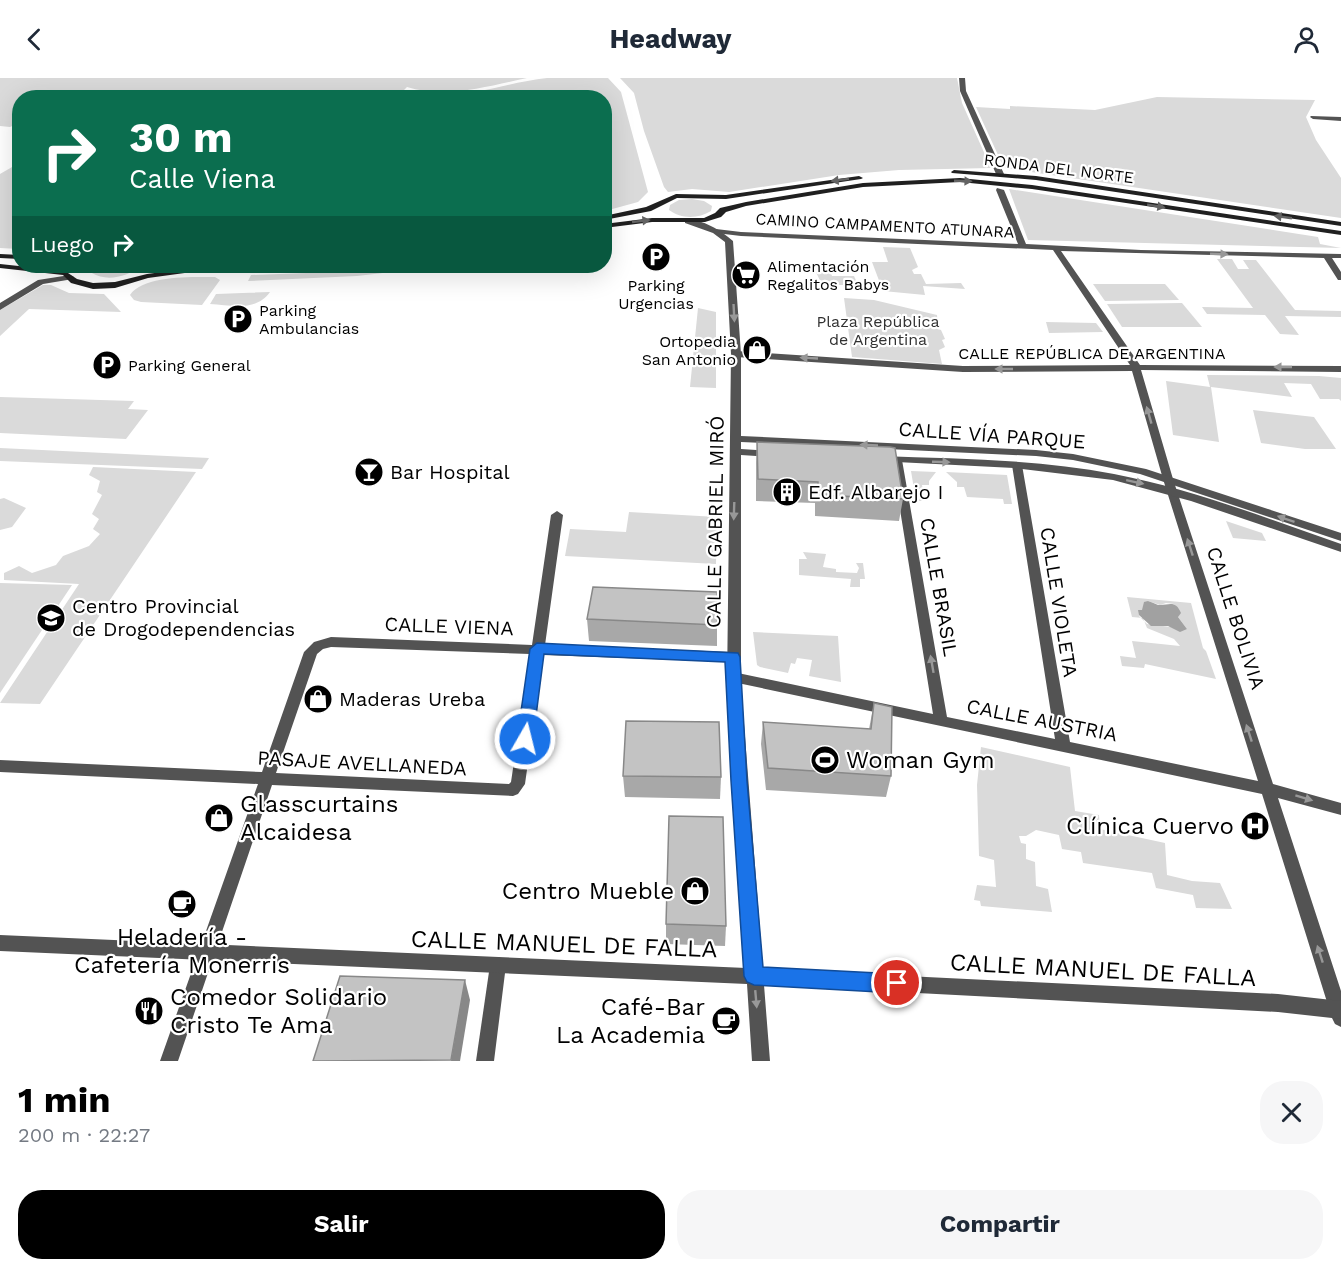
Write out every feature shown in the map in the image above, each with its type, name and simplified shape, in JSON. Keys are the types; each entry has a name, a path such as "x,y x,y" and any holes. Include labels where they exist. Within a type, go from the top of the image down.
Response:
{"main road":[{"name":"RONDA DEL NORTE","path":"909,174 1000,174 1341,224"},
{"path":"612,216 648,209 676,196 726,197 889,175"},
{"name":"RONDA DEL NORTE","path":"721,213 738,206 863,185 960,180 1032,187 1341,233"},
{"path":"612,225 639,221 705,220 721,213 723,205 700,195"},
{"path":"661,203 659,206 661,213 677,220"},
{"path":"56,273 93,286 115,285 172,273"},
{"path":"133,280 146,273"}],"street":[{"path":"962,78 963,92 1000,174"},
{"path":"1313,117 1341,119"},
{"path":"1000,190 1023,246"},
{"name":"CAMINO CAMPAMENTO ATUNARA","path":"721,213 718,222 725,228 747,234"},
{"path":"688,221 720,233"},
{"name":"CAMINO CAMPAMENTO ATUNARA","path":"720,233 1056,248"},
{"name":"CALLE GABRIEL MIRÓ","path":"720,233 729,242 736,354 732,657 761,1061"},
{"path":"1056,248 1341,256"},
{"name":"CALLE BOLIVIA","path":"1056,248 1136,368 1170,485 1340,1012"},
{"path":"1327,256 1341,278"},
{"path":"0,306 40,282 70,277"},
{"name":"CALLE REPÚBLICA DE ARGENTINA","path":"736,354 963,369 1229,367 1341,369"},
{"path":"1225,356 1229,367"},
{"path":"736,446 782,454"},
{"name":"CALLE VÍA PARQUE","path":"736,446 1036,453 1107,463 1341,548"},
{"name":"CALLE VÍA PARQUE","path":"874,459 1017,465 1170,485 1341,537"},
{"name":"CALLE BRASIL","path":"897,460 941,721"},
{"name":"CALLE VIOLETA","path":"1017,465 1064,745"},
{"name":"PASAJE AVELLANEDA","path":"0,766 513,790 518,784 557,514"},
{"name":"CALLE VIENA","path":"266,779 311,652 319,645 331,642 732,657"},
{"name":"CALLE AUSTRIA","path":"734,677 1267,789 1341,809"},
{"path":"170,1061 266,779"},
{"name":"CALLE MANUEL DE FALLA","path":"0,944 754,976 1278,1003 1340,1012"},
{"path":"485,1061 498,965"}],"green space":[{"path":"0,78 527,78 467,90 422,90 407,87 404,90 12,90 12,126 0,126"},
{"path":"547,78 608,78 621,92 648,192 638,202 612,209 612,90 485,90"},
{"path":"620,78 957,78 962,103 991,168 899,170 839,175 729,192 692,189 668,192 664,187 644,131 634,93"},
{"path":"1157,97 1315,100 1306,117 1316,140 1341,178 1341,218 1004,168 976,107 1010,109 1010,106 1095,110"},
{"path":"12,167 12,249 0,248 0,174"},
{"path":"1009,189 1318,237 1320,244 1341,248 1028,240"},
{"path":"679,200 704,201 712,206 711,211 690,217 669,210 670,205"},
{"path":"883,247 910,248 918,267 912,270 914,274 921,274 926,284 961,283 965,289 923,286 925,295 883,291 872,262 888,262"},
{"path":"1217,259 1232,259 1238,269 1249,269 1243,260 1256,260 1295,310 1341,311 1341,317 1285,316 1299,335 1280,334 1265,315 1207,314 1202,307 1253,308"},
{"path":"830,271 832,276 854,276 858,285 822,285 816,272"},
{"path":"92,273 128,273 110,278"},
{"path":"304,273 383,273 248,281 251,275"},
{"path":"215,277 220,280 202,305 141,302 134,300 130,295 136,288 169,278"},
{"path":"1093,284 1165,284 1179,300 1105,301"},
{"path":"43,285 51,285 69,293 104,294 121,312 29,309 0,336 0,310"},
{"path":"270,292 258,302 250,305 210,304 216,294"},
{"name":"Plaza República de Argentina","path":"844,298 874,300 937,315 938,329 941,330 945,339 942,340 945,347 939,350 942,364 852,357"},
{"path":"1182,303 1202,327 1122,327 1107,304"},
{"path":"698,308 716,312 716,388 690,387"},
{"path":"1046,322 1096,323 1103,332 1049,333"},
{"path":"1207,375 1341,378 1341,401 1339,399 1320,399 1311,384 1284,383 1292,397 1211,387 1219,442 1173,435 1166,381 1210,387"},
{"path":"0,397 134,401 128,409 148,410 126,439 0,433"},
{"path":"1253,410 1314,417 1336,449 1305,449 1261,443"},
{"path":"0,448 209,458 202,469 0,461"},
{"path":"93,467 196,472 40,704 0,703 79,584 4,580 4,573 19,566 32,573 56,565 63,556 89,546 100,534 93,529 99,519 92,514 102,495 97,492 100,481 89,475"},
{"path":"911,471 936,472 929,481 929,485 922,485 925,501 916,501"},
{"path":"946,472 1007,475 1012,504 1004,504 1003,499 967,497 964,487 957,487 957,482"},
{"path":"4,498 26,508 12,527 0,530 0,499"},
{"path":"629,512 717,517 716,564 565,556 570,529 626,532"},
{"path":"1226,521 1262,533 1266,541 1233,538"},
{"path":"803,552 826,554 823,567 836,569 836,572 857,573 859,568 856,563 863,563 865,579 860,579 860,587 850,587 851,579 799,575 799,559 807,559"},
{"path":"0,583 72,585 0,693"},
{"path":"1127,597 1191,603 1203,648 1216,679 1145,664 1144,668 1122,666 1120,656 1136,658 1132,641 1180,646 1174,639 1147,628 1144,621 1147,624 1187,629 1178,617 1174,604 1160,605 1148,601 1139,616 1141,618 1132,617"},
{"path":"753,632 838,636 841,682 809,676 812,660 797,658 795,664 791,663 788,673 760,667 757,665"},
{"path":"981,747 1070,767 1075,811 1099,815 1100,829 1165,843 1167,875 1192,881 1220,883 1232,909 1196,908 1193,895 1156,888 1152,873 1083,863 1081,852 1062,849 1059,835 1036,830 1026,836 1019,836 1021,843 1026,844 1026,859 1035,862 1036,886 1048,889 1052,912 981,906 980,901 974,900 977,885 996,887 994,860 979,856 977,785"}],"shaded area":[{"path":"1148,601 1158,605 1176,606 1181,613 1178,617 1187,629 1180,632 1168,626 1151,626 1139,615 1138,610 1142,610 1144,602"}],"building":[{"path":"757,442 895,448 903,499 818,495 818,482 758,479"},
{"path":"593,587 717,592 717,625 587,619"},
{"path":"874,703 892,707 891,776 768,768 763,722 871,729"},
{"path":"626,721 719,722 721,777 623,776"},
{"name":"Centro Mueble","path":"669,816 723,817 726,926 666,924"},
{"path":"340,976 465,980 451,1060 313,1061"}],"place":[{"name":"Parking Urgencias","path":"656,257"},
{"name":"Alimentación Regalitos Babys","path":"746,275"},
{"name":"Parking Ambulancias","path":"238,319"},
{"name":"Ortopedia San Antonio","path":"757,350"},
{"name":"Parking General","path":"107,365"},
{"name":"Bar Hospital","path":"369,472"},
{"name":"Edf. Albarejo I","path":"787,492"},
{"name":"Centro Provincial de Drogodependencias","path":"51,618"},
{"name":"Maderas Ureba","path":"318,699"},
{"name":"Woman Gym","path":"825,760"},
{"name":"Glasscurtains Alcaidesa","path":"219,818"},
{"name":"Clínica Cuervo","path":"1255,826"},
{"name":"Centro Mueble","path":"695,891"},
{"name":"Heladería - Cafetería Monerris","path":"182,904"},
{"name":"Comedor Solidario Cristo Te Ama","path":"149,1011"},
{"name":"Café-Bar La Academia","path":"726,1021"}],"route":[{"path":"525,739 537,649 732,657 754,976 897,983"}]}
